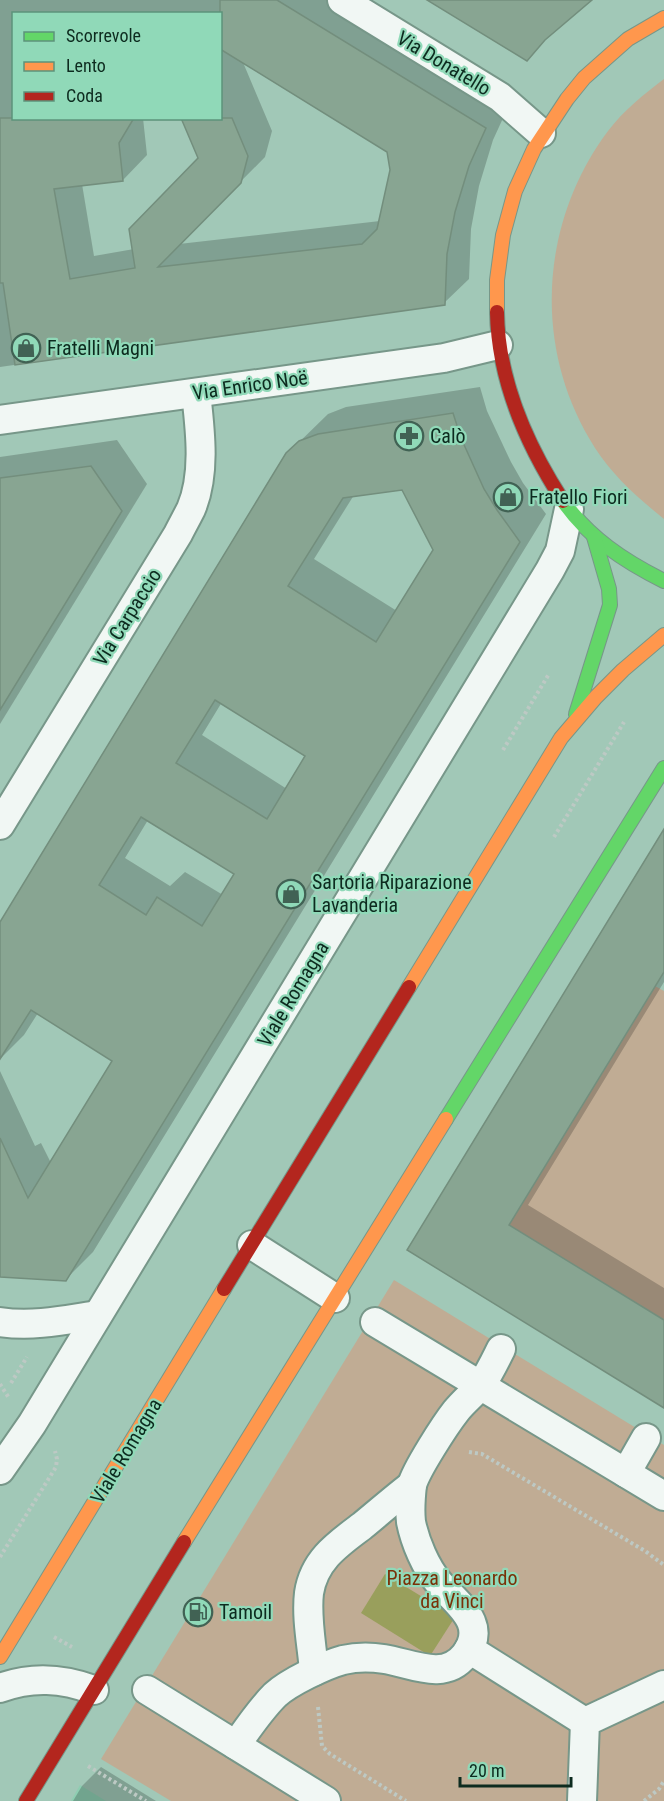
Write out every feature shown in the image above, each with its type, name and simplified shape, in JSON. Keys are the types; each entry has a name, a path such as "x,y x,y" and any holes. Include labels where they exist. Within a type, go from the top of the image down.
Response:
{"main road":[{"path":"664,18 628,39 580,82 541,133 517,183 501,235 495,290 498,345 508,390 524,435 547,476 569,509 594,537 644,571 664,581"},
{"name":"Viale Romagna","path":"574,718 610,605 609,589 594,537"},
{"name":"Viale Romagna","path":"0,1657 561,738 574,718 664,635"},
{"path":"26,1801 664,768"}],"street":[{"name":"Via Donatello","path":"342,0 500,97 541,133"},
{"name":"Via Enrico Noë","path":"0,420 444,357 498,345"},
{"name":"Via Carpaccio","path":"0,825 178,534 192,507 200,472 201,440 196,393"},
{"name":"Viale Romagna","path":"1,1464 32,1424 550,570 560,550 569,509"},
{"path":"252,1245 335,1298"},
{"path":"0,1323 14,1325 47,1323 98,1315"},
{"path":"375,1322 664,1496"},
{"path":"236,1745 257,1715 277,1694 314,1671 343,1660 369,1658 386,1659 430,1670 441,1670 460,1660 469,1649 472,1635 470,1617 439,1582 428,1566 418,1542 411,1521 412,1485 456,1411 480,1385 501,1350"},
{"path":"626,1473 646,1438"},
{"path":"314,1671 309,1594 320,1563 343,1539 412,1485"},
{"path":"469,1649 585,1722"},
{"path":"0,1688 27,1680 43,1679 59,1680 94,1690"},
{"path":"585,1722 664,1685"},
{"path":"147,1690 326,1801"},
{"path":"582,1801 585,1722"}],"path":[{"path":"503,750 550,671"},
{"path":"554,837 626,719"},
{"path":"11,1383 32,1348"},
{"path":"0,1384 5,1393"},
{"path":"0,1557 56,1467 56,1451 51,1443"},
{"path":"464,1452 473,1451 482,1454 645,1551 664,1565"},
{"path":"314,1671 322,1746 330,1754 406,1801"},
{"path":"85,1764 146,1801"},
{"path":"644,1801 659,1789 664,1781"}],"shaded area":[{"path":"385,1574 455,1617 430,1656 361,1613"},
{"path":"80,1785 106,1801 71,1801"}],"green space":[{"path":"664,79 664,519 635,495 610,468 595,448 575,410 561,370 553,329 552,287 557,246 568,206 585,167 614,124 634,103"},
{"path":"655,986 664,991 664,1320 509,1225"},
{"name":"Piazza Leonardo da Vinci","path":"394,1280 664,1445 664,1801 171,1801 101,1759"}],"building":[{"path":"220,0 277,0 486,128 469,166 455,212 447,254 445,305 15,365 3,283 0,283 0,118 12,118 12,120 133,120 119,143 123,181 54,189 70,279 135,268 129,229 198,158 182,120 232,118 248,156 241,183 158,267 362,244 377,229 390,170 387,152 222,50 222,12 220,12"},
{"path":"427,0 592,0 545,40 527,61"},
{"path":"453,413 461,438 484,489 520,542 66,1281 0,1277 0,1138 28,1198 112,1061 31,1010 0,1059 0,922 286,453 299,441 318,434","holes":["402,490 433,550 376,642 288,586 343,498","215,700 305,756 267,819 176,763","141,817 234,874 202,926 157,897 146,915 99,885"]},
{"path":"91,466 122,511 0,710 0,478"},
{"path":"664,829 664,972 509,1225 664,1320 664,1408 407,1250"}],"traffic: fast":[{"path":"563,501 584,526 608,547 664,581"},
{"path":"576,714 610,605 609,589 594,537"},
{"path":"446,1119 664,768"}],"traffic: slow":[{"path":"497,312 497,280 503,235 515,191 534,149 567,99 584,78 628,39 664,18"},
{"path":"409,987 561,738 596,697 664,635"},
{"path":"184,1542 446,1119"},
{"path":"0,1657 224,1289"}],"traffic: jam":[{"path":"497,312 503,362 516,411 537,457 563,501"},
{"path":"224,1289 409,987"},
{"path":"26,1801 184,1542"}],"place":[{"name":"Fratelli Magni","path":"26,348"},
{"name":"Calò","path":"409,436"},
{"name":"Fratello Fiori","path":"508,497"},
{"name":"Sartoria Riparazione Lavanderia","path":"291,894"},
{"name":"Tamoil","path":"198,1612"}]}
